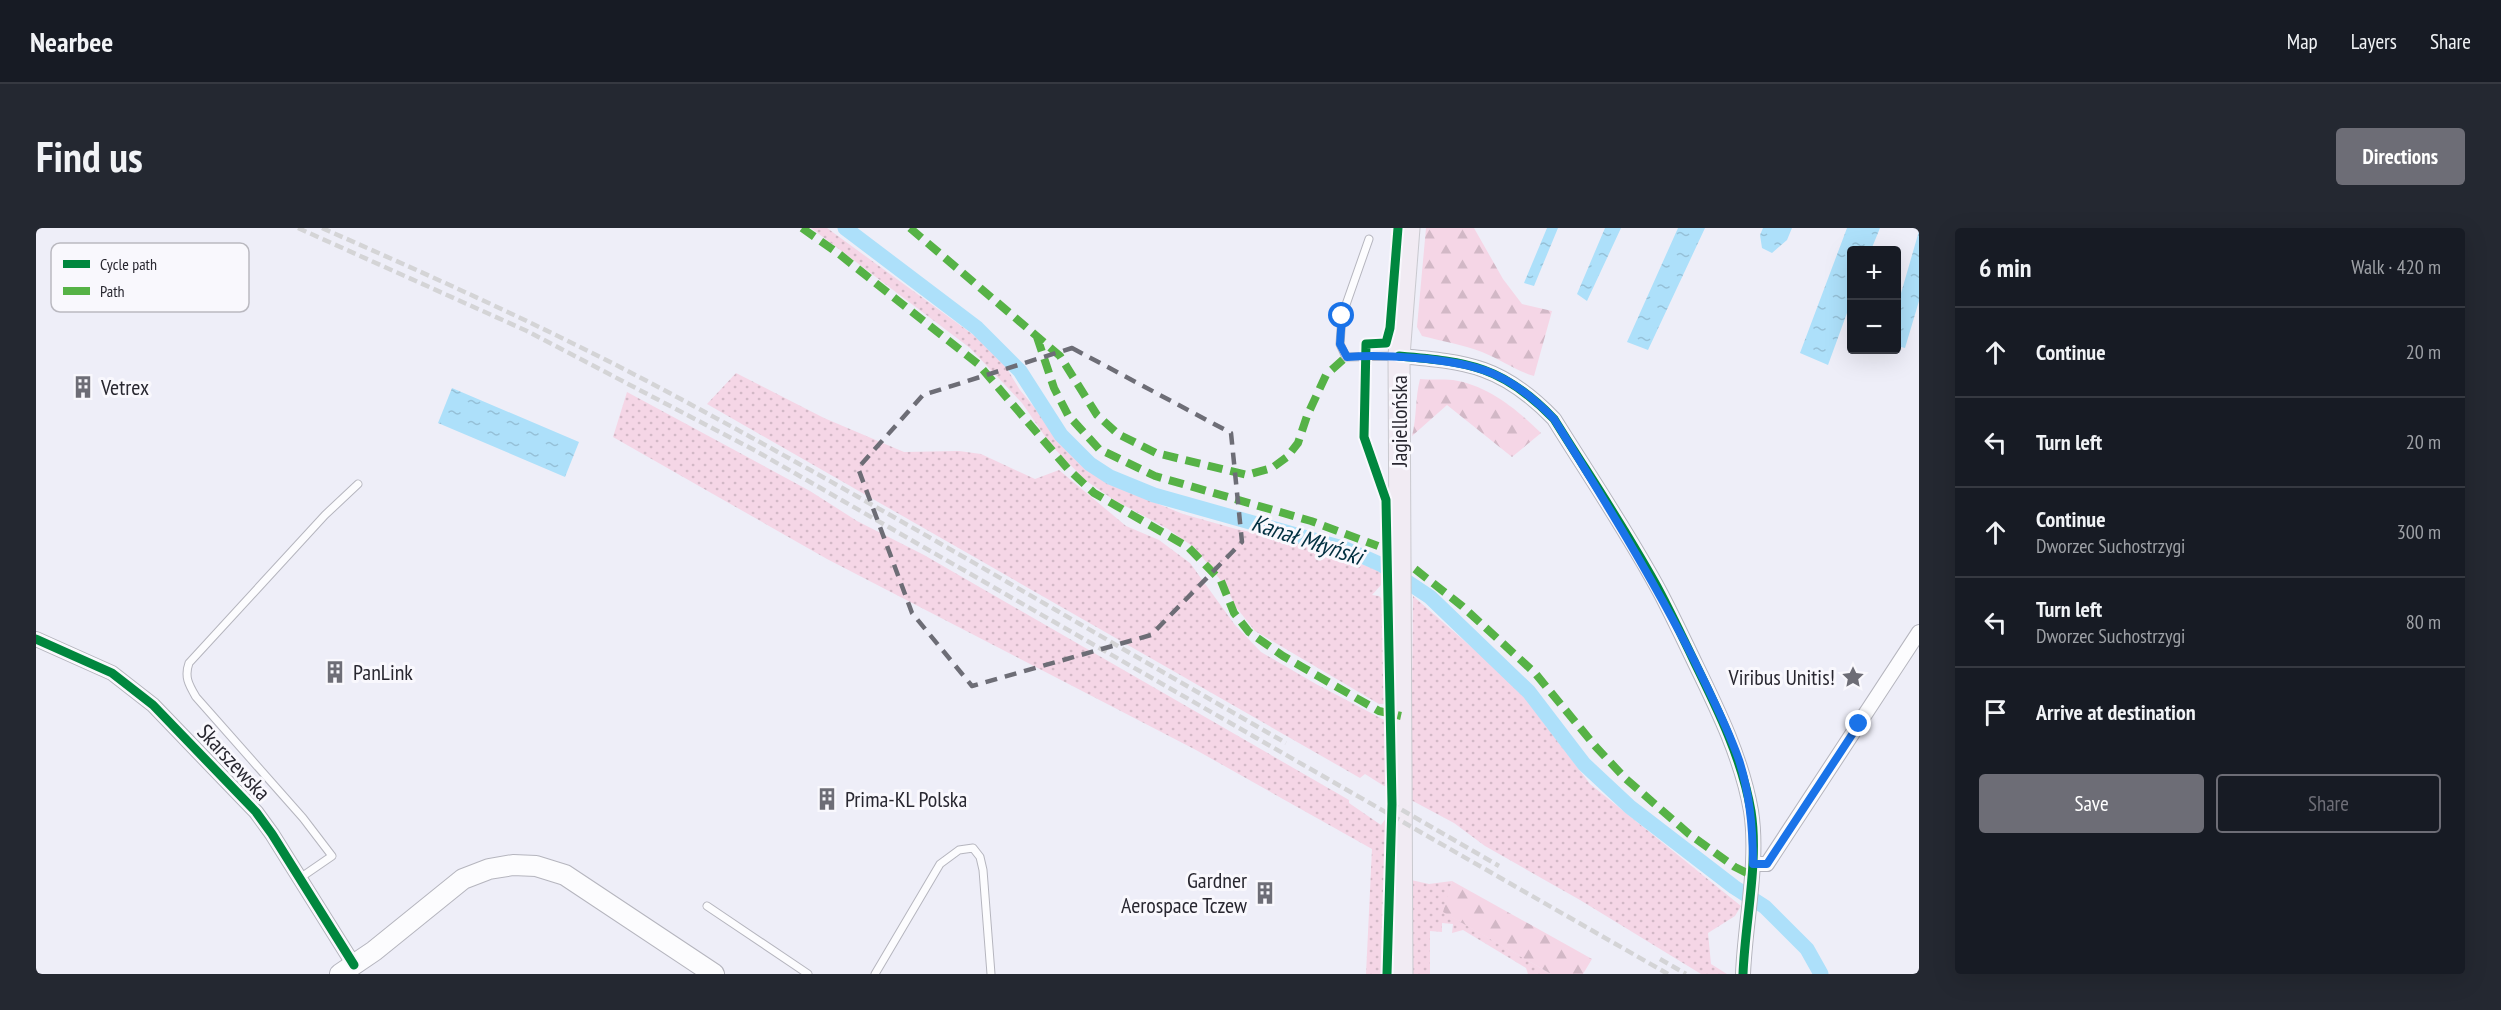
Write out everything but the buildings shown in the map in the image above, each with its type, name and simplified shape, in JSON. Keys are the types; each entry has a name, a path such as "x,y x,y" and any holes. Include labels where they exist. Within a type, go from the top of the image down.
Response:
{"main road":[{"name":"Jagiellońska","path":"1402,974 1399,356 1409,228"}],"street":[{"path":"1399,356 1456,361 1486,370 1512,383 1537,401 1554,419 1660,592 1711,696 1739,761 1751,813 1753,864 1747,906 1743,974"},
{"path":"1753,864 1767,864 1919,632"},
{"name":"Skarszewska","path":"36,639 112,673 153,705 256,812 300,878 347,970 464,879 489,869 513,865 536,866 565,875 714,974"}],"lane":[{"path":"1369,239 1342,316 1340,344 1347,357 1399,356"},
{"path":"300,878 332,856 303,818 196,697 188,683 186,671 189,663 238,608 358,484"},
{"path":"875,974 940,864 959,850 973,848 980,856 983,870 991,974"},
{"path":"707,906 808,974"}],"highlighted area":[{"path":"1072,348 1231,433 1242,542 1151,635 972,686 912,613 858,468 923,395"}],"green space":[{"path":"811,228 827,228 979,339 1004,364 1020,390 1079,461 1095,474 1119,488 1183,514 1236,529 1317,546 1381,572 1381,585 1372,595 1379,596 1384,601 1387,704 1379,704 1255,631 1236,607 1226,587 1195,548 1168,529 1114,500 1085,480 1051,445 1022,403 970,348"},
{"path":"1426,228 1474,228 1503,279 1522,304 1552,311 1534,376 1475,350 1422,336 1417,327"},
{"path":"736,373 824,418 904,452 959,451 981,454 1035,479 1059,470 1126,526 1159,540 1190,563 1235,625 1261,652 1388,722 1388,785 1384,786 1365,774 1360,778 707,404"},
{"path":"1420,379 1453,380 1478,387 1512,407 1541,433 1512,457 1447,405 1412,436"},
{"path":"627,392 810,491 857,521 924,555 1349,800 1349,803 1381,825 1387,817 1389,818 1384,974 1366,974 1372,849 1196,750 827,559 613,437"},
{"path":"1413,596 1515,685 1590,784 1741,906 1735,916 1708,933 1711,964 1727,974 1701,974 1580,900 1485,846 1454,823 1411,800"},
{"path":"1411,880 1429,884 1452,881 1444,912 1551,974 1528,974 1526,968 1463,930 1452,933 1453,924 1442,923 1442,932 1430,931 1430,974 1412,974"},
{"path":"1452,881 1592,959 1583,974 1551,974 1443,912"}],"water":[{"path":"1547,228 1558,228 1534,286 1524,283"},
{"path":"1605,228 1621,228 1587,301 1577,294"},
{"path":"1678,228 1705,228 1648,350 1627,342"},
{"path":"1763,228 1792,228 1787,240 1772,253 1762,248 1760,235"},
{"path":"1847,228 1880,228 1873,246 1847,246 1847,313 1828,365 1800,353"},
{"path":"1919,231 1919,301 1905,348 1901,347 1901,293"},
{"path":"452,388 579,442 565,477 438,423"}],"waterway":[{"name":"Kanał Młyński","path":"845,228 977,328 1020,371 1061,435 1090,464 1110,477 1154,495 1346,549 1382,565 1430,597 1529,692 1584,764 1630,807 1734,887 1765,907 1807,949 1821,974"}],"railway":[{"path":"298,228 527,331 756,451 1668,974"},
{"path":"322,228 485,301 645,380 887,513 1286,743"},
{"path":"1390,803 1499,866"},
{"path":"1660,959 1686,974"}],"marked path":[{"path":"802,228 839,254 978,364 1068,469 1094,493 1188,547 1221,581 1234,613 1249,632 1283,656 1379,711 1401,716"},
{"path":"910,228 1060,356 1097,415 1118,434 1156,453 1247,475 1272,468 1287,457 1298,443 1307,416 1326,375 1346,357"},
{"path":"1037,337 1054,388 1068,415 1099,449 1155,476 1311,521 1378,546"},
{"path":"1415,569 1462,606 1535,673 1596,747 1625,778 1689,834 1735,867 1751,875"}],"cycle path":[{"path":"1387,974 1392,804 1386,500 1364,437 1366,344 1386,343 1390,328 1398,228"},
{"path":"1399,356 1446,361 1484,370 1501,377 1536,401 1554,419 1649,572 1720,717 1747,792 1753,830 1753,871 1743,974"},
{"path":"36,639 112,673 153,705 256,812 354,965"}],"place":[{"name":"Vetrex","path":"83,387"},
{"name":"PanLink","path":"335,672"},
{"name":"Viribus Unitis!","path":"1853,677"},
{"name":"Prima-KL Polska","path":"827,799"},
{"name":"Gardner Aerospace Tczew","path":"1265,893"}],"route":[{"path":"1342,316 1340,344 1347,357 1377,355 1456,361 1486,370 1512,383 1537,401 1554,419 1660,592 1711,696 1739,761 1751,813 1753,864 1767,864 1859,724"}]}
